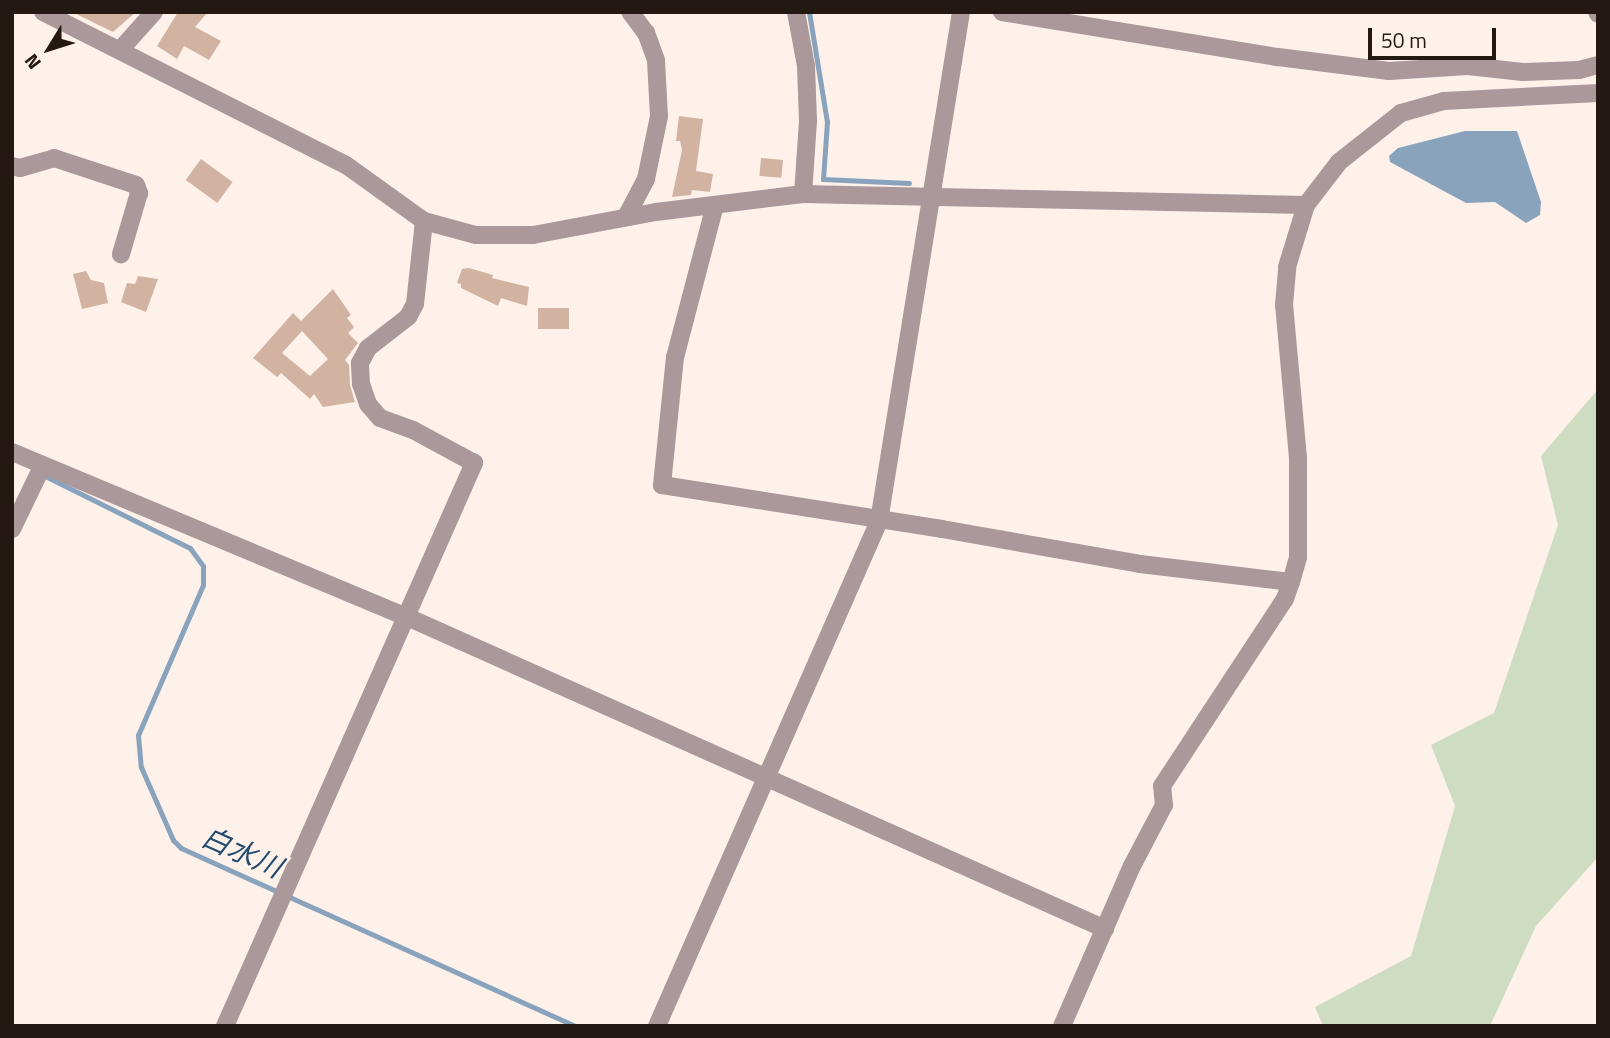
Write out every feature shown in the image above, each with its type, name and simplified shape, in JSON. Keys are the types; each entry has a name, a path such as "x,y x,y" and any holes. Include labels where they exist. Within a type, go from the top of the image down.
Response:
{"street":[{"path":"43,12 346,165 424,221 452,231 504,238 562,231 626,217 803,194 1306,205"},
{"path":"120,50 154,12"},
{"path":"626,217 646,179 659,116 656,60 646,33 630,12"},
{"path":"796,12 806,66 808,121 803,194"},
{"path":"657,1026 879,521 961,12"},
{"path":"1002,12 1278,57 1389,71 1468,66 1523,72 1580,70 1598,65"},
{"path":"1062,1026 1164,805 1162,786 1284,599 1291,582 1298,557 1297,458 1284,305 1287,267 1306,205 1339,162 1401,113 1444,101 1598,93"},
{"path":"12,166 20,168 54,158 136,185 139,192 121,254"},
{"path":"715,205 675,358 662,485 879,521 943,528 1140,564 1291,582"},
{"path":"225,1026 474,463 413,430 380,418 368,404 361,384 360,363 368,348 408,317 415,304 424,221"},
{"path":"12,452 42,467 405,616 1105,929"},
{"path":"12,530 42,467"}],"green space":[{"path":"1598,389 1598,857 1536,926 1490,1026 1323,1026 1315,1007 1411,956 1455,806 1431,745 1494,713 1558,525 1541,456"}],"water":[{"path":"1465,131 1517,131 1541,202 1540,215 1526,223 1495,202 1466,203 1390,162 1389,156 1398,148"}],"building":[{"path":"72,12 136,12 113,32"},
{"path":"178,12 208,12 195,27 221,41 209,60 184,46 177,59 157,46"},
{"path":"679,116 703,119 696,171 713,174 710,192 692,190 691,195 672,197 682,150 680,141 676,141"},
{"path":"761,158 783,160 781,178 759,176"},
{"path":"201,159 233,182 217,203 186,180"},
{"path":"469,268 493,275 492,278 529,287 527,306 501,298 498,306 461,288 461,284 457,283 462,269"},
{"path":"86,271 91,280 104,283 108,303 82,309 73,274"},
{"path":"138,276 158,279 146,312 121,302 127,283 135,284"},
{"path":"333,289 351,315 347,318 354,327 348,333 358,343 345,360 349,365 350,385 355,402 323,407 314,394 310,399 281,373 277,377 253,358 293,313 301,321","holes":["302,331 328,359 310,376 282,353"]},
{"path":"538,308 569,308 569,329 538,329"}],"waterway":[{"path":"809,12 827,122 823,179 909,183"},
{"name":"白水川","path":"43,475 190,548 203,566 203,585 138,735 141,767 173,840 181,848 575,1026"}]}
